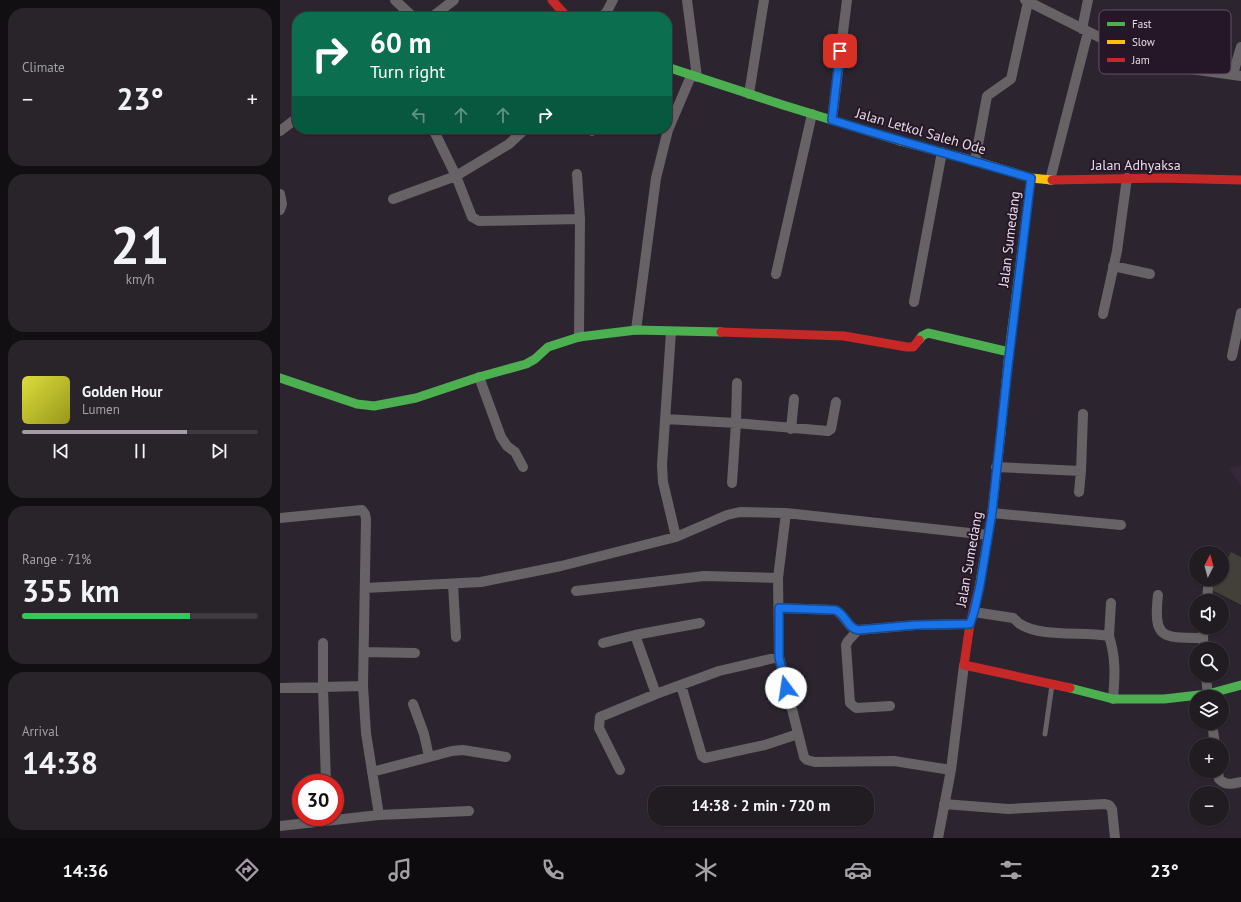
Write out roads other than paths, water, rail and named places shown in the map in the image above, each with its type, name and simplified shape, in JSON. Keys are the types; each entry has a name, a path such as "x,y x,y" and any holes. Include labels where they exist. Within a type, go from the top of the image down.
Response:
{"street":[{"path":"395,0 408,12"},
{"path":"438,12 454,0"},
{"path":"552,0 563,12"},
{"path":"607,12 613,0"},
{"path":"672,122 694,77 687,0"},
{"path":"749,94 764,0"},
{"path":"832,120 847,0"},
{"path":"1050,180 1085,30 1088,0"},
{"path":"975,161 987,96 1011,79 1027,1 1099,36"},
{"path":"1237,75 1241,47"},
{"name":"Jalan Letkol Saleh Ode","path":"672,69 886,137 1031,178"},
{"path":"776,274 812,114"},
{"path":"280,131 292,122"},
{"path":"435,134 456,176 472,217 475,219 479,221 580,219"},
{"path":"393,199 456,176 509,144 520,134"},
{"path":"636,330 656,178 667,134"},
{"path":"914,302 942,152"},
{"path":"577,174 580,219 579,337"},
{"name":"Jalan Adhyaksa","path":"1031,178 1050,180 1127,178 1241,180"},
{"name":"Jalan Sumedang","path":"964,665 970,624 974,612 992,513 1009,352 1031,178"},
{"path":"1103,314 1122,218 1127,178"},
{"path":"280,194 282,204 280,210"},
{"path":"1113,266 1150,274"},
{"path":"1232,356 1241,313"},
{"path":"280,378 357,404 374,406 416,398 479,377 526,364 535,359 548,347 579,337 636,330 844,336 908,348 913,347 922,336 928,333 1009,352"},
{"path":"671,332 662,465 663,482 676,537"},
{"path":"479,377 501,437 507,446 515,452 523,467"},
{"path":"732,483 737,383"},
{"path":"791,428 794,399"},
{"path":"665,419 736,423 828,431 831,429 836,402"},
{"path":"1079,492 1083,414"},
{"path":"996,467 1081,471"},
{"path":"280,518 362,510 365,514 363,686 366,733 379,816"},
{"path":"365,588 481,582 561,566 676,537 734,513 786,513 988,535"},
{"path":"786,513 778,578 779,657 802,753 805,759 810,761 894,761 951,770"},
{"path":"992,513 1120,525"},
{"path":"576,592 704,576 778,578"},
{"path":"453,584 456,637"},
{"path":"1208,588 1208,594"},
{"path":"1158,595 1156,613 1158,627 1161,631 1168,636 1178,638 1203,638"},
{"path":"1111,604 1108,636 1116,669 1113,699"},
{"path":"779,608 835,610 842,614 851,627 858,630 916,625 970,624"},
{"path":"974,612 1013,618 1019,624 1037,630 1108,636"},
{"path":"603,643 635,635 700,623"},
{"path":"858,630 846,645 850,703 856,708 890,706"},
{"path":"1203,634 1203,642"},
{"path":"635,635 656,694"},
{"path":"323,643 326,774"},
{"path":"364,652 415,653"},
{"path":"620,770 599,728 600,717 656,694 719,671 779,657"},
{"path":"938,838 951,770 964,665 1113,699 1164,699 1189,697"},
{"path":"681,685 702,756 705,758 765,745 798,734"},
{"path":"280,688 363,686"},
{"path":"1226,690 1241,686"},
{"path":"413,704 424,734 429,757"},
{"path":"372,772 452,751 463,750 506,758"},
{"path":"1219,778 1224,784 1230,785 1241,782"},
{"path":"944,804 1008,808 1104,804 1109,805 1112,809 1115,838"},
{"path":"280,826 379,816 470,811"}],"lane":[{"path":"1045,734 1052,684"}]}
